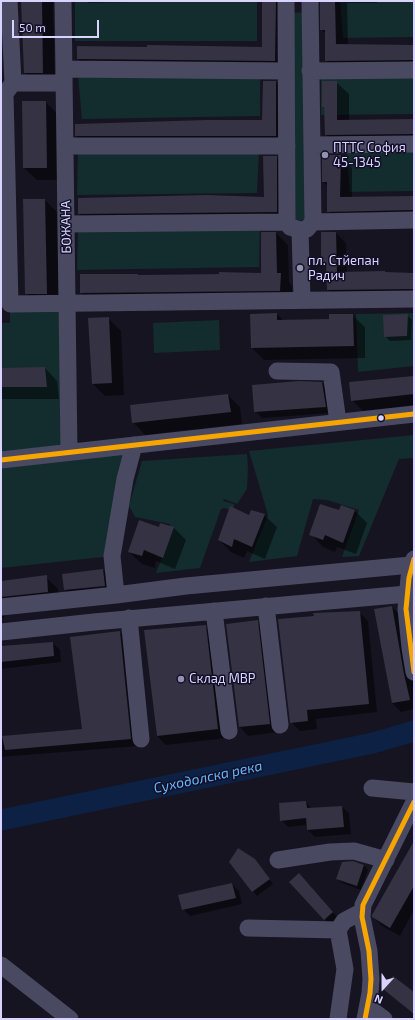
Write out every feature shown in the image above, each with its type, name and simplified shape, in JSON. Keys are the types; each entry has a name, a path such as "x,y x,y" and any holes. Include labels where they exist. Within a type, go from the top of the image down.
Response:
{"street":[{"path":"9,1 6,90 10,304 414,299"},
{"name":"БОЖАНА","path":"63,1 69,452"},
{"path":"286,1 286,146 300,224 302,300"},
{"path":"300,224 312,145 310,1"},
{"path":"310,71 414,70"},
{"path":"6,90 64,76 286,71"},
{"path":"312,145 414,144"},
{"path":"65,146 286,146"},
{"path":"66,224 300,224 414,220"},
{"path":"277,371 331,372 338,422"},
{"path":"1,460 414,414"},
{"path":"116,595 112,556 126,479 134,445"},
{"path":"1,607 413,562 407,594 406,609 414,672"},
{"path":"1,632 129,618 407,594"},
{"path":"266,606 280,724"},
{"path":"214,611 229,731"},
{"path":"129,618 141,739"},
{"path":"372,788 414,792"},
{"path":"384,1019 366,1013 371,978 371,965 361,912 363,905 412,812"},
{"path":"278,860 330,852 354,851 386,860"},
{"path":"338,1019 344,969 338,930 344,921 361,912"},
{"path":"248,928 338,930"},
{"path":"1,964 70,1019"}],"green space":[{"path":"75,1 257,1 257,41 75,41"},
{"path":"340,1 414,1 414,37 343,38"},
{"path":"310,12 312,220 289,221 286,13"},
{"path":"414,74 414,114 321,115 321,75"},
{"path":"78,75 260,77 260,116 82,119"},
{"path":"78,149 259,152 257,193 77,195"},
{"path":"346,150 414,150 414,191 350,192"},
{"path":"260,226 259,267 77,270 78,228"},
{"path":"67,303 69,452 134,445 112,556 1,568 1,323 10,323 10,304"},
{"path":"414,313 414,366 358,372 356,314"},
{"path":"219,320 220,350 154,353 153,323"},
{"path":"414,435 414,458 399,459 359,556 342,557 359,510 327,500 313,499 297,556 249,562 268,515 249,451"},
{"path":"247,454 247,489 237,504 224,499 223,501 234,504 234,511 225,508 221,509 200,568 156,573 169,539 170,524 135,517 129,506 142,461"}],"building":[{"path":"21,1 42,1 43,73 24,73"},
{"path":"320,1 335,1 336,44 414,45 414,60 325,61 325,30 320,30"},
{"path":"262,2 276,2 275,61 77,59 77,46 147,47 147,45 262,47"},
{"path":"263,81 276,81 276,136 75,136 75,124 262,120"},
{"path":"322,81 337,81 337,120 414,119 414,134 325,135 324,107 322,107"},
{"path":"22,101 46,101 47,168 23,168"},
{"path":"322,155 341,155 340,197 414,196 414,210 327,212 327,182 322,182"},
{"path":"263,156 277,156 277,212 78,214 78,198 207,195 264,197"},
{"path":"23,199 45,199 47,294 25,294"},
{"path":"261,232 276,232 277,273 281,273 280,291 80,293 80,274 138,275 219,274 219,272 261,273"},
{"path":"321,232 336,232 337,272 385,271 414,273 414,289 327,290 326,262 321,262"},
{"path":"277,313 277,320 329,319 329,314 353,314 354,346 251,348 250,314"},
{"path":"408,314 407,336 384,337 383,315"},
{"path":"109,317 112,383 92,384 88,318"},
{"path":"45,367 47,387 1,387 1,368"},
{"path":"414,376 414,394 351,401 349,382"},
{"path":"299,381 322,382 326,407 254,412 252,385"},
{"path":"228,394 231,412 132,423 130,405"},
{"path":"320,504 339,510 341,505 355,510 343,543 325,535 323,540 309,535"},
{"path":"230,506 249,515 251,510 265,514 252,547 234,539 232,547 218,540"},
{"path":"139,520 159,527 160,523 174,527 163,558 144,550 142,556 128,552"},
{"path":"103,569 105,586 64,590 62,574"},
{"path":"47,575 48,592 1,597 1,581"},
{"path":"392,606 410,700 392,703 374,609"},
{"path":"360,611 369,704 307,710 308,721 290,723 278,619 314,616 313,613"},
{"name":"Склад МВР","path":"258,620 270,724 239,727 226,624"},
{"name":"Склад МВР","path":"206,625 218,729 157,736 144,630"},
{"path":"120,631 131,739 5,750 2,736 82,729 70,637"},
{"path":"53,642 54,656 1,662 1,646"},
{"path":"306,801 307,808 342,806 344,827 307,830 306,818 280,821 279,803"},
{"path":"414,841 414,886 390,928 372,917 372,915"},
{"path":"238,848 255,859 270,879 252,892 229,862"},
{"path":"353,861 364,865 357,886 336,879 342,862"},
{"path":"299,873 333,912 324,920 289,882"},
{"path":"232,883 236,898 182,910 178,895"},
{"path":"393,976 414,992 414,1014 383,989"}],"waterway":[{"name":"Суходолска река","path":"1,820 373,743 414,731"}],"transit line":[{"path":"1,460 414,414"},
{"path":"414,559 409,578 406,609 414,672"},
{"path":"365,1019 371,979 369,951 362,917 363,905 414,802"}],"place":[{"name":"ПТТС София 45-1345","path":"325,155"},
{"name":"пл. Стйепан Радич","path":"300,268"},
{"name":"Склад МВР","path":"181,679"}]}
